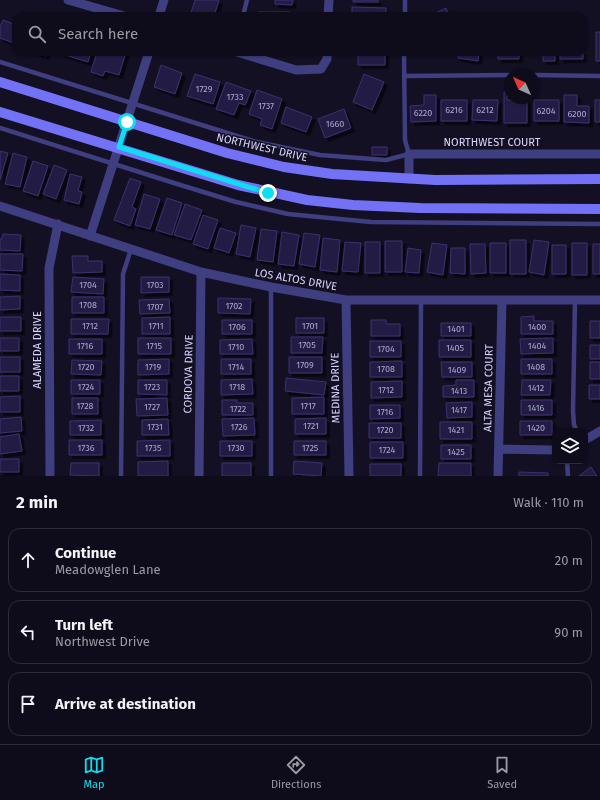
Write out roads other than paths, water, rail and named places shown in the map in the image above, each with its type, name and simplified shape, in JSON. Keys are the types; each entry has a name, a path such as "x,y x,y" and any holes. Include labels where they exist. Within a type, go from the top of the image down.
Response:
{"main road":[{"name":"NORTHWEST DRIVE","path":"0,82 227,153 284,167 332,174 409,178 600,180"},
{"path":"0,112 119,147 238,185 307,200 353,205 420,208 600,209"}],"street":[{"path":"68,0 78,1 112,12"},
{"path":"160,12 164,0"},
{"path":"328,12 329,0"},
{"path":"90,236 148,56"},
{"path":"250,56 296,70 322,69 327,56"},
{"path":"409,154 409,178"},
{"name":"NORTHWEST COURT","path":"409,154 600,154"},
{"name":"LOS ALTOS DRIVE","path":"0,206 201,272 271,288 346,300 600,300"},
{"name":"ALAMEDA DRIVE","path":"50,476 49,268 58,224"},
{"name":"CORDOVA DRIVE","path":"200,476 201,272"},
{"name":"MEDINA DRIVE","path":"346,300 349,476"},
{"name":"ALTA MESA COURT","path":"498,476 502,301"},
{"path":"588,438 600,430"},
{"path":"499,450 552,450"}],"lane":[{"path":"245,12 247,0"},
{"path":"405,0 405,12"},
{"path":"0,62 134,102 253,141 320,155 386,160 409,154 405,140 404,56"},
{"path":"404,76 504,75"},
{"path":"540,75 600,76"},
{"path":"0,128 236,202 288,214 371,222 600,224"},
{"path":"121,476 123,274 131,249"},
{"path":"271,288 271,476"},
{"path":"420,300 420,476"},
{"path":"575,300 573,411 576,428"},
{"path":"567,464 568,476"}]}
